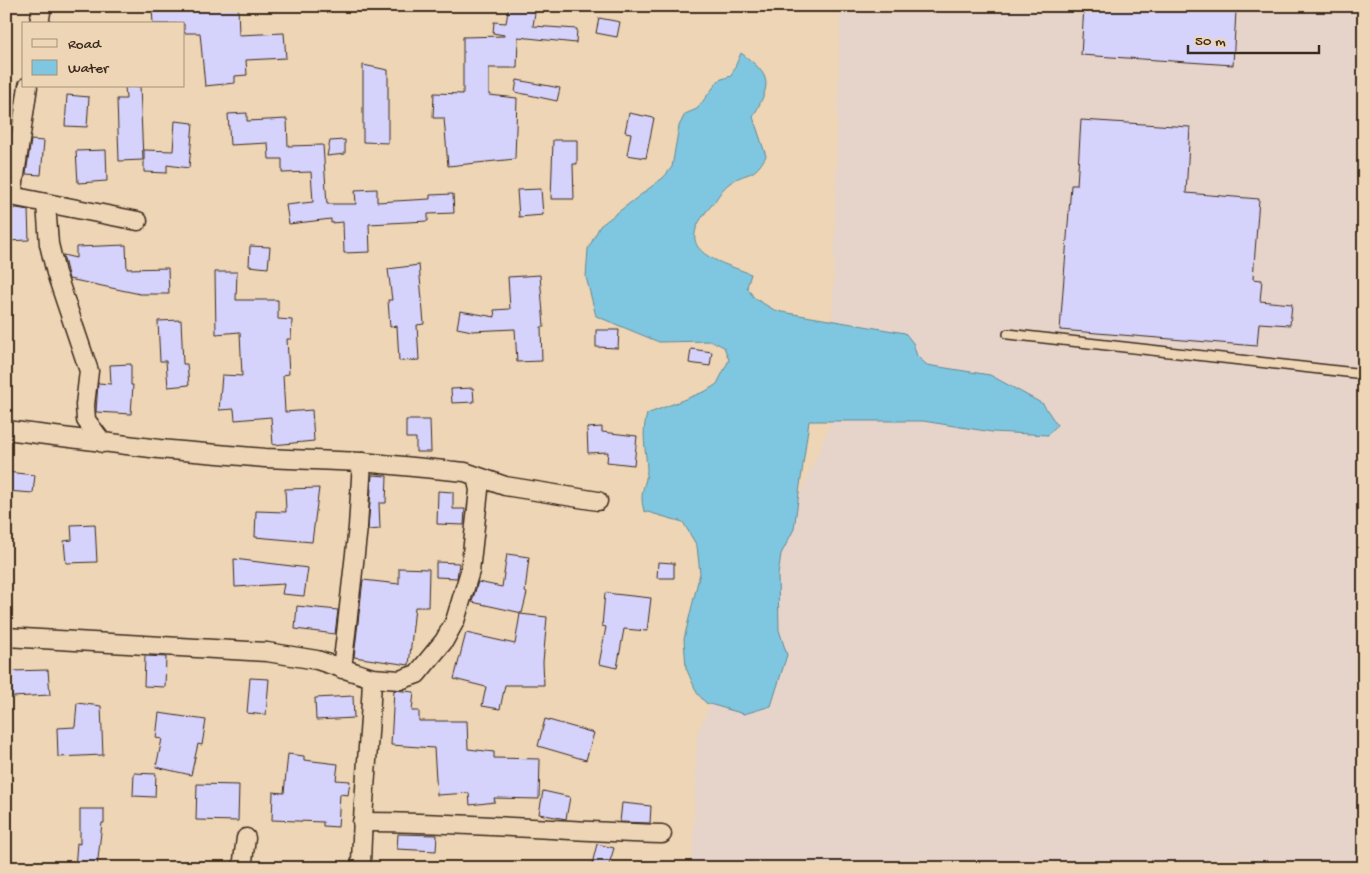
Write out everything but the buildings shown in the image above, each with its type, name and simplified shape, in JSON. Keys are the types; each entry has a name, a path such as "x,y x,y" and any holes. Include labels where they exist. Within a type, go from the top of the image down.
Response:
{"street":[{"path":"39,22 42,6"},
{"path":"28,88 9,196 138,221"},
{"path":"46,204 49,244 56,273 89,371 85,405 86,420 103,443"},
{"path":"6,430 103,443 265,458 362,462 465,472 505,486 598,501"},
{"path":"342,669 358,527 362,462"},
{"path":"6,637 267,652 317,660 372,678 400,680 417,674 444,641 463,602 470,571 480,490 476,477"},
{"path":"361,868 362,822 372,678"},
{"path":"362,822 418,822 563,831 662,834"},
{"path":"242,868 246,838"}],"lane":[{"path":"1008,334 1364,374"}],"shaded area":[{"path":"840,6 1364,6 1364,868 692,868 697,735 830,425"}],"water":[{"path":"741,53 759,68 766,81 766,88 753,117 766,156 754,172 736,179 724,188 699,221 695,234 696,244 702,252 724,264 751,274 747,287 754,298 776,311 905,333 913,343 917,356 927,365 990,375 1043,404 1057,425 1048,435 992,432 923,421 809,421 794,529 781,554 778,575 779,630 787,655 771,706 744,714 706,703 697,693 686,668 684,639 700,573 697,546 683,522 644,511 642,504 642,493 647,475 644,435 647,414 706,391 717,384 729,360 724,347 712,341 659,342 596,316 586,277 588,249 600,226 664,177 672,167 679,126 685,114 697,109 719,80 731,76"}]}
